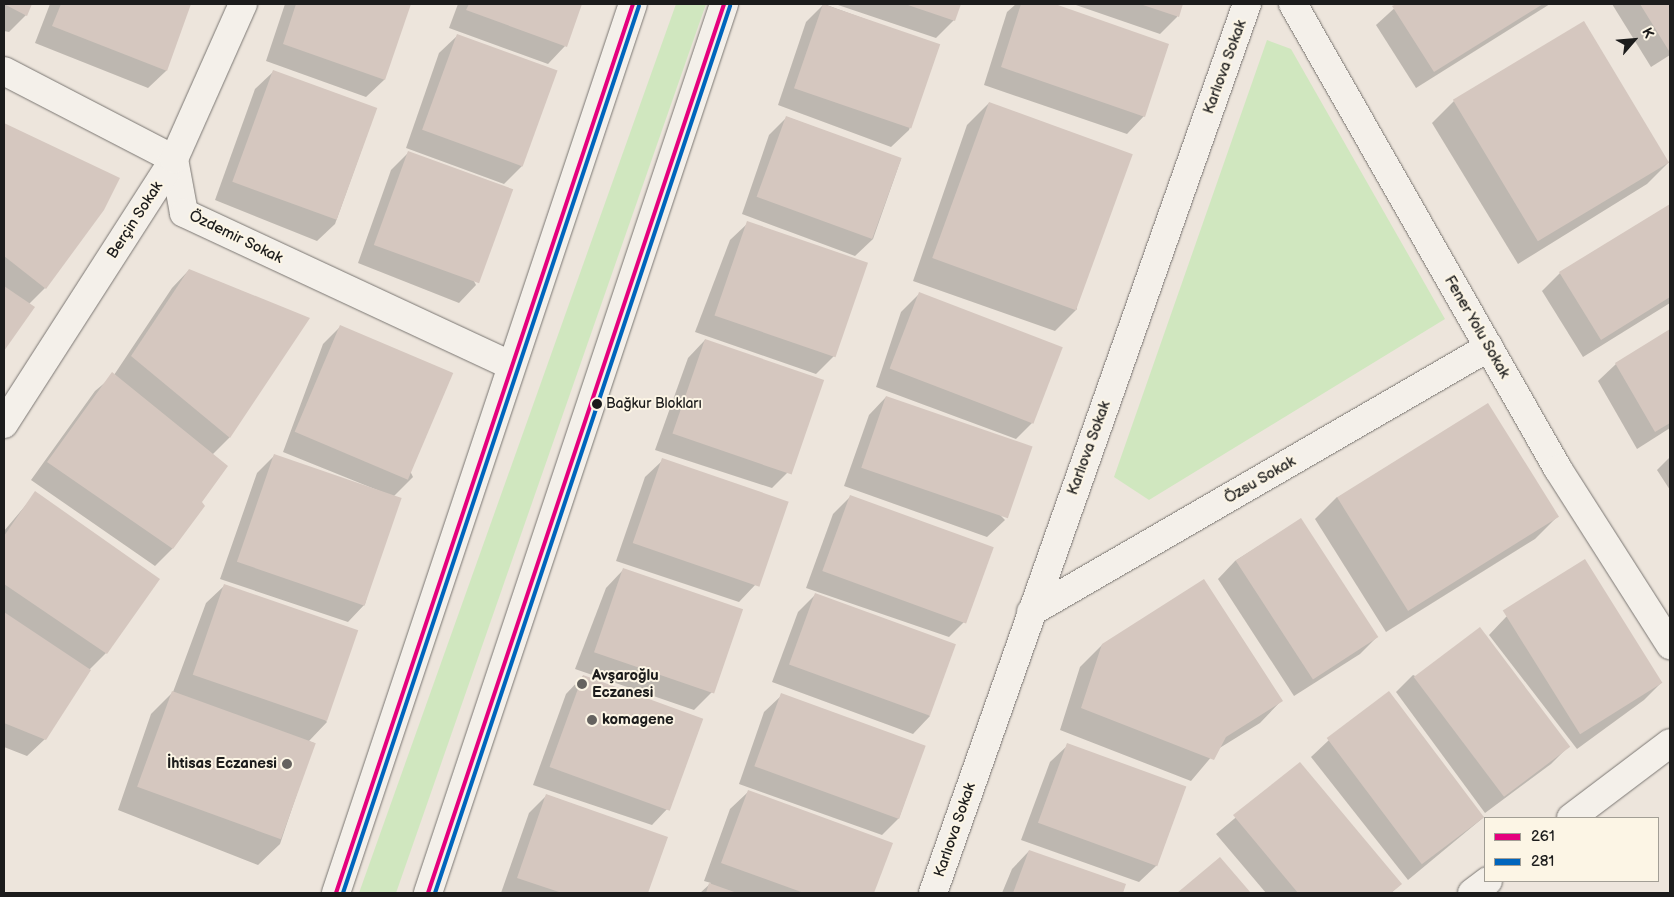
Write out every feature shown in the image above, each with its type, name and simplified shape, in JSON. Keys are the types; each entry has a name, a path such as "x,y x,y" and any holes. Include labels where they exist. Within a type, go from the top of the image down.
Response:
{"street":[{"name":"Berçin Sokak","path":"4,424 174,159 243,4"},
{"path":"336,893 510,365 633,4"},
{"path":"428,893 724,4"},
{"name":"Karlıova Sokak","path":"933,893 1030,612 1247,4"},
{"name":"Fener Yolu Sokak","path":"1294,4 1558,469 1670,645"},
{"path":"4,71 174,159"},
{"name":"Özdemir Sokak","path":"174,159 184,213 510,365"},
{"name":"Özsu Sokak","path":"1030,612 1489,347"},
{"path":"1572,817 1670,743"},
{"path":"1472,893 1487,882"}],"green space":[{"path":"676,4 706,4 396,893 359,893"},
{"path":"1267,40 1291,49 1445,319 1149,500 1114,477"}],"building":[{"path":"4,4 32,4 27,16"},
{"path":"61,4 191,4 167,71 52,26"},
{"path":"296,4 411,4 385,80 283,44"},
{"path":"469,4 582,4 567,47 466,10"},
{"path":"823,4 940,44 911,129 794,88"},
{"path":"905,4 961,4 955,21"},
{"path":"1021,4 1055,4 1169,44 1145,117 1001,67"},
{"path":"1140,4 1183,4 1179,17"},
{"path":"1396,4 1543,4 1434,72 1392,6"},
{"path":"1640,4 1670,4 1669,51"},
{"path":"1584,21 1669,162 1538,241 1453,100"},
{"path":"457,34 558,71 523,166 422,130"},
{"path":"273,70 377,108 337,220 232,182"},
{"path":"989,102 1133,154 1076,310 932,258"},
{"path":"786,116 902,158 872,239 757,197"},
{"path":"4,123 120,178 104,210 46,289 4,256"},
{"path":"408,151 513,189 479,283 374,245"},
{"path":"1670,204 1670,297 1601,340 1559,272"},
{"path":"747,221 868,263 835,357 714,316"},
{"path":"189,269 310,318 230,438 131,356"},
{"path":"4,286 35,307 4,351"},
{"path":"919,292 1063,347 1033,424 890,369"},
{"path":"340,325 453,373 408,480 295,432"},
{"path":"1670,329 1670,423 1655,432 1615,363"},
{"path":"705,339 824,380 792,475 672,434"},
{"path":"112,372 228,466 202,502 205,506 173,549 47,462"},
{"path":"886,396 1033,446 1008,518 861,468"},
{"path":"1488,403 1559,517 1408,611 1337,497"},
{"path":"274,454 402,498 365,606 237,562"},
{"path":"662,458 789,502 759,587 633,543"},
{"path":"35,491 160,579 107,654 4,584 4,536"},
{"path":"850,495 994,547 966,623 822,571"},
{"path":"1301,518 1378,637 1313,680 1236,560"},
{"path":"1585,559 1662,683 1580,734 1503,610"},
{"path":"623,568 743,609 714,693 594,652"},
{"path":"1204,579 1283,701 1226,737 1214,760 1081,708 1102,644"},
{"path":"224,584 358,630 327,721 193,675"},
{"path":"815,593 956,644 930,716 789,664"},
{"path":"4,612 91,670 46,740 4,723"},
{"path":"1480,627 1570,747 1504,797 1414,677"},
{"path":"583,675 703,719 670,811 549,767"},
{"path":"172,691 316,743 281,839 137,787"},
{"path":"1389,691 1484,817 1422,864 1327,738"},
{"path":"781,693 926,746 899,819 754,766"},
{"path":"1067,743 1186,786 1157,866 1038,823"},
{"path":"1300,762 1402,884 1391,893 1298,893 1233,815"},
{"path":"748,790 893,843 874,893 804,893 721,863"},
{"path":"546,794 668,837 648,893 562,893 517,878"},
{"path":"1029,850 1126,884 1123,893 1013,893"},
{"path":"1220,857 1251,893 1177,893"},
{"path":"709,883 737,893 706,893"}],"transit line":[{"name":"261","path":"336,893 633,4"},
{"name":"261","path":"428,893 724,4"},
{"name":"281","path":"343,893 639,6"},
{"name":"281","path":"435,893 730,6"}],"place":[{"name":"Bağkur Blokları","path":"597,404"},
{"name":"Avşaroğlu Eczanesi","path":"582,684"},
{"name":"komagene","path":"592,720"},
{"name":"İhtisas Eczanesi","path":"287,764"}]}
